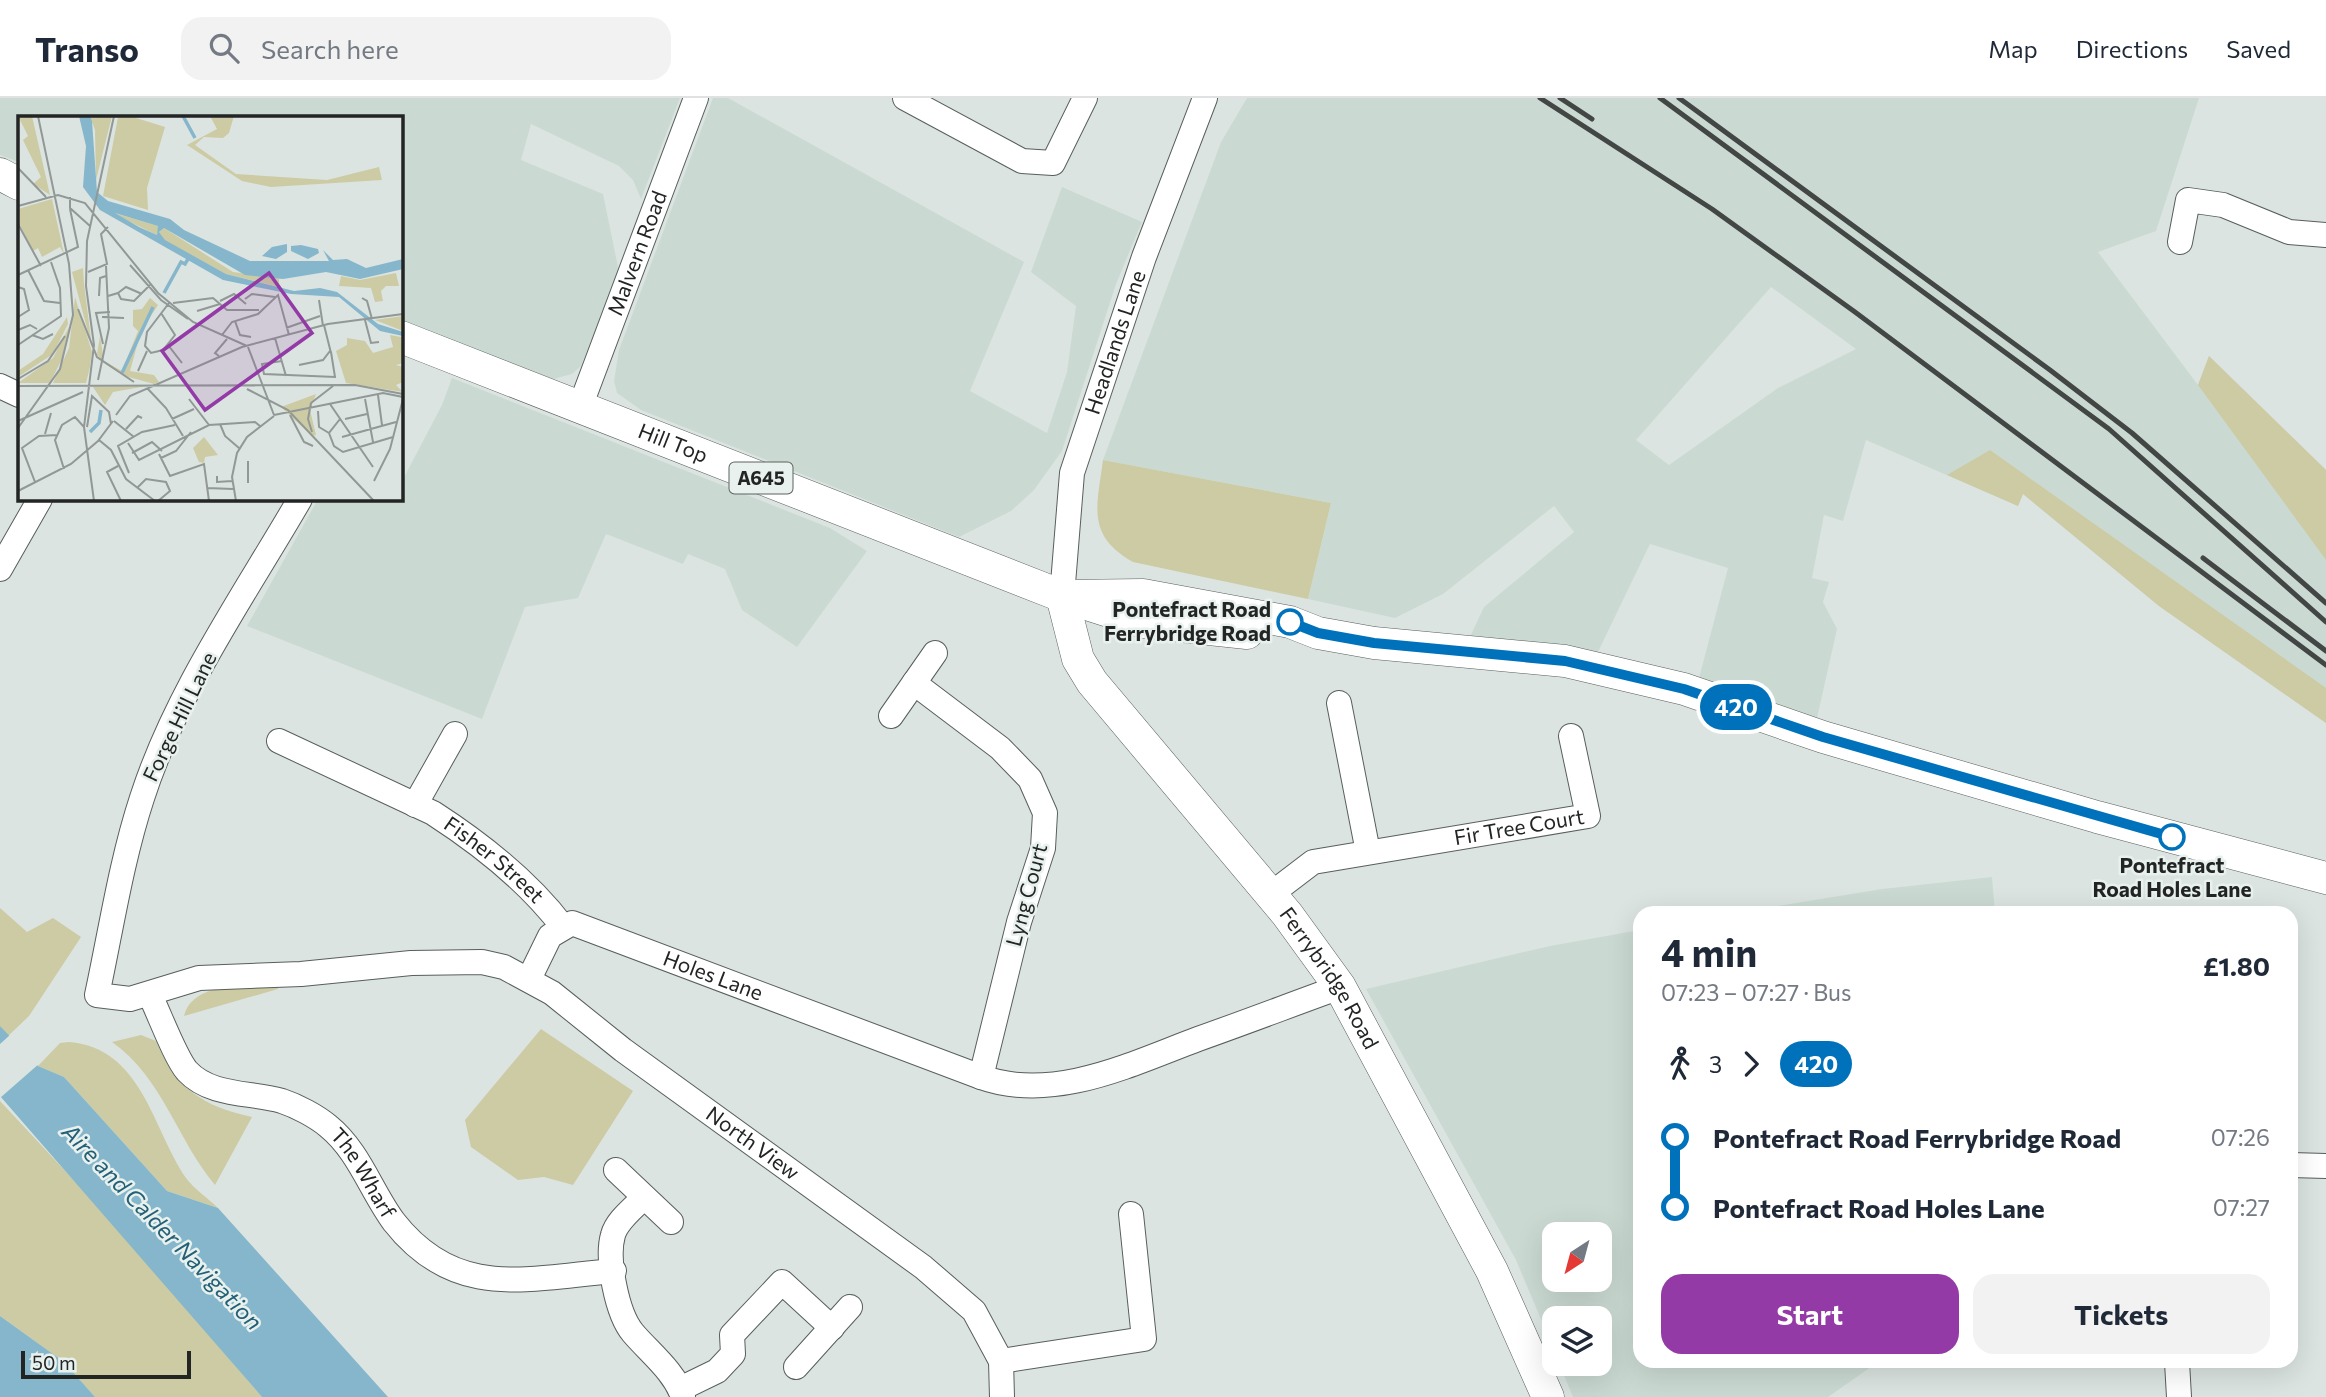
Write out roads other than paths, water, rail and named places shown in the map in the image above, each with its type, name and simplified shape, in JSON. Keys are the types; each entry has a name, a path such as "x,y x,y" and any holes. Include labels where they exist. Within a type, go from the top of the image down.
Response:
{"main road":[{"path":"0,174 18,183"},
{"path":"0,185 18,191"},
{"name":"Hill Top","path":"402,337 1062,596"},
{"name":"A645","path":"1062,596 1143,595 1290,622 1318,633 1374,643 1565,661 1684,689 1823,737 2097,817 2326,878"},
{"name":"Ferrybridge Road","path":"1062,596 1078,659 1092,682 1271,894 1340,987 1492,1272 1548,1397"}],"street":[{"name":"Malvern Road","path":"580,407 696,98"},
{"path":"905,98 1022,160 1053,163 1085,98"},
{"name":"Headlands Lane","path":"1062,596 1072,473 1144,257 1205,98"},
{"path":"2180,242 2188,200 2223,205 2290,232 2326,235"},
{"path":"0,386 18,395"},
{"path":"0,569 39,500"},
{"name":"Forge Hill Lane","path":"150,995 130,999 97,995 142,798 166,736 241,597 299,500"},
{"path":"891,716 935,653"},
{"name":"Lyng Court","path":"915,683 1000,748 1030,779 1045,813 1043,848 1019,922 981,1077"},
{"path":"1339,703 1368,852"},
{"path":"415,805 455,734"},
{"name":"Fir Tree Court","path":"1271,894 1313,862 1588,817 1571,736"},
{"name":"Fisher Street","path":"279,741 415,805 456,828 542,899 563,927"},
{"name":"Holes Lane","path":"563,927 572,923 1006,1086 1023,1087 1095,1076 1340,987"},
{"path":"150,995 199,978 300,974 411,962 482,962 504,967 529,979 550,936 563,927"},
{"name":"North View","path":"529,979 575,1010 623,1050 912,1259 974,1311 1001,1361"},
{"name":"The Wharf","path":"150,995 187,1071 202,1083 236,1093 281,1101 328,1126 349,1148 395,1222 426,1252 451,1268 494,1281 614,1271"},
{"path":"2298,1165 2326,1166"},
{"path":"616,1170 671,1222"},
{"path":"644,1197 618,1225 612,1236 616,1300 622,1319 660,1360 681,1393 717,1371 733,1354 732,1335 782,1282 832,1328"},
{"path":"1002,1397 1001,1361 1144,1339 1131,1214"},
{"path":"796,1367 850,1307"},
{"path":"2177,1368 2179,1397"}],"water":[{"name":"Aire and Calder Navigation","path":"0,1026 38,1066 64,1077 167,1191 218,1208 388,1397 262,1397 0,1096"},
{"path":"0,1316 64,1362 95,1397 0,1397"}],"railway":[{"path":"1540,98 1712,209 1855,312 2326,665"},
{"path":"1560,98 1592,119"},
{"path":"1660,98 2109,429 2326,622"},
{"path":"1679,98 2132,433 2326,603"},
{"path":"2203,558 2326,651"}],"place":[{"name":"Pontefract Road Ferrybridge Road","path":"1290,622"},
{"name":"Pontefract Road Holes Lane","path":"2172,837"}]}
